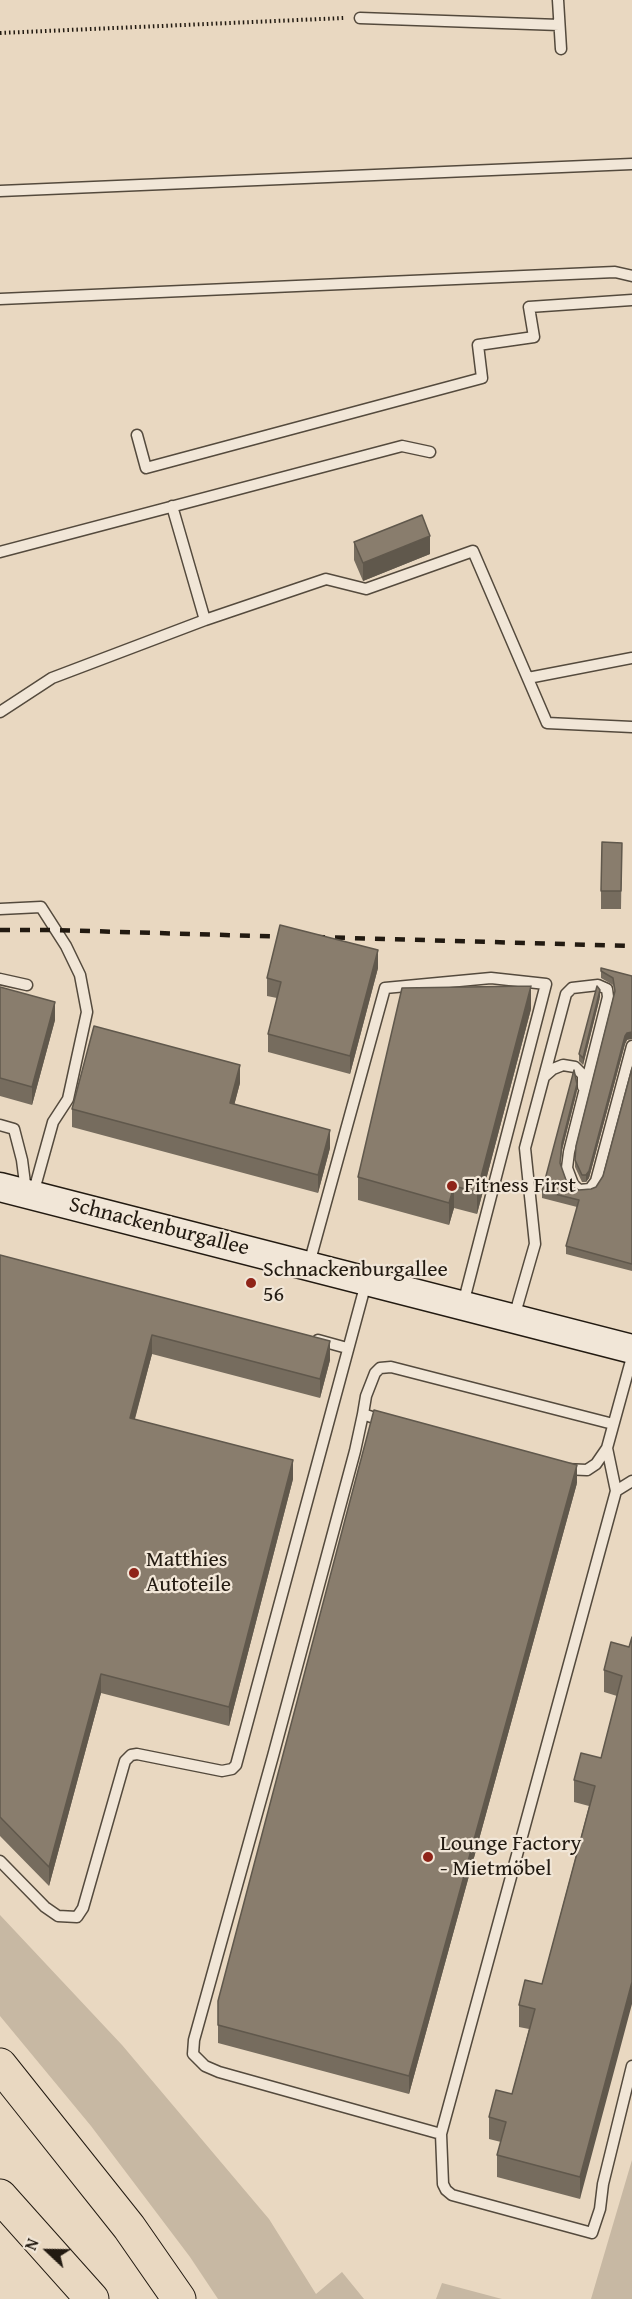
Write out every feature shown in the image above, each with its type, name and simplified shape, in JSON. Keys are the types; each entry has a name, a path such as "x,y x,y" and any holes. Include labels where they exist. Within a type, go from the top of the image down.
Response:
{"highway":[{"path":"0,2065 129,2227 179,2299"},
{"path":"0,2196 92,2299"},
{"path":"0,2204 69,2299"}],"main road":[{"name":"Schnackenburgallee","path":"20,1191 632,1349"}],"lane":[{"path":"558,0 561,49"},
{"path":"360,18 559,25"},
{"path":"0,191 632,164"},
{"path":"0,299 615,272 632,276"},
{"path":"137,435 146,468 482,378 478,345 534,337 530,307 632,300"},
{"path":"0,552 402,446 430,452"},
{"path":"172,506 205,620"},
{"path":"0,712 52,678 205,620 326,579 366,589 473,551 547,723 632,728"},
{"path":"528,678 632,658"},
{"path":"0,909 41,907 66,946 80,975 87,1012 68,1099 53,1122 20,1191"},
{"path":"309,1265 385,988 491,978 546,984 463,1304"},
{"path":"0,979 27,985"},
{"path":"514,1317 535,1244 525,1148 566,994 572,988 598,985 607,989 608,997 567,1168 573,1184 579,1190 590,1189 596,1181 632,1046"},
{"path":"544,1077 553,1069 563,1065 575,1067 583,1075 584,1094"},
{"path":"0,1125 14,1129 22,1160 20,1191"},
{"path":"0,1862 45,1907 58,1916 77,1917 83,1908 123,1769 131,1755 137,1754 222,1771 232,1769 236,1765 367,1280"},
{"path":"303,1336 347,1348"},
{"path":"547,1465 573,1471 587,1470 596,1464 607,1448 632,1357"},
{"path":"441,2134 240,2079 205,2066 193,2054 194,2040 355,1451 366,1396 375,1373 380,1368 391,1367 613,1424"},
{"path":"363,1414 392,1424"},
{"path":"607,1448 616,1491 441,2134 443,2184 446,2190 452,2195 592,2233 600,2209 603,2184 632,2066"},
{"path":"616,1491 632,1481"}],"path":[{"path":"0,33 360,18"}],"shaded area":[{"path":"0,1915 122,2045 269,2219 316,2294 342,2272 364,2299 218,2299 190,2257 91,2126 0,2016"},
{"path":"632,2160 632,2299 591,2299"},
{"path":"442,2283 502,2299 436,2299"}],"building":[{"path":"422,515 430,536 363,563 354,542"},
{"path":"602,842 622,843 621,891 601,891"},
{"path":"280,925 378,950 350,1056 268,1034 281,982 267,978"},
{"path":"601,968 632,976 632,1032 625,1036 589,1171 586,1175 582,1175 575,1160 576,1146 615,991 613,978 601,971"},
{"path":"531,986 477,1192 454,1186 449,1203 358,1177 402,988"},
{"path":"597,986 600,990 583,1058 579,1054"},
{"path":"0,987 55,1002 32,1087 0,1078"},
{"path":"94,1026 240,1065 230,1103 330,1130 318,1175 72,1109"},
{"path":"632,1068 632,1264 566,1246 579,1200 542,1191 574,1070 577,1084 562,1143 560,1163 566,1180 579,1190 596,1187 603,1176"},
{"name":"Matthies Autoteile","path":"0,1255 330,1341 320,1379 152,1335 130,1418 293,1460 229,1707 101,1674 49,1867 0,1817"},
{"path":"374,1410 577,1465 409,2076 218,2025 218,2001"},
{"path":"632,1637 632,1982 580,2177 497,2155 506,2122 489,2117 496,2090 512,2094 535,2009 519,2005 525,1980 542,1984 595,1786 574,1780 581,1753 601,1758 622,1676 604,1670 611,1642 629,1647"}],"railway":[{"path":"0,930 294,937"},
{"path":"315,937 632,946"}],"place":[{"name":"Fitness First","path":"452,1186"},
{"name":"Schnackenburgallee 56","path":"251,1283"},
{"name":"Matthies Autoteile","path":"134,1573"},
{"name":"Lounge Factory - Mietmöbel","path":"428,1857"}]}
